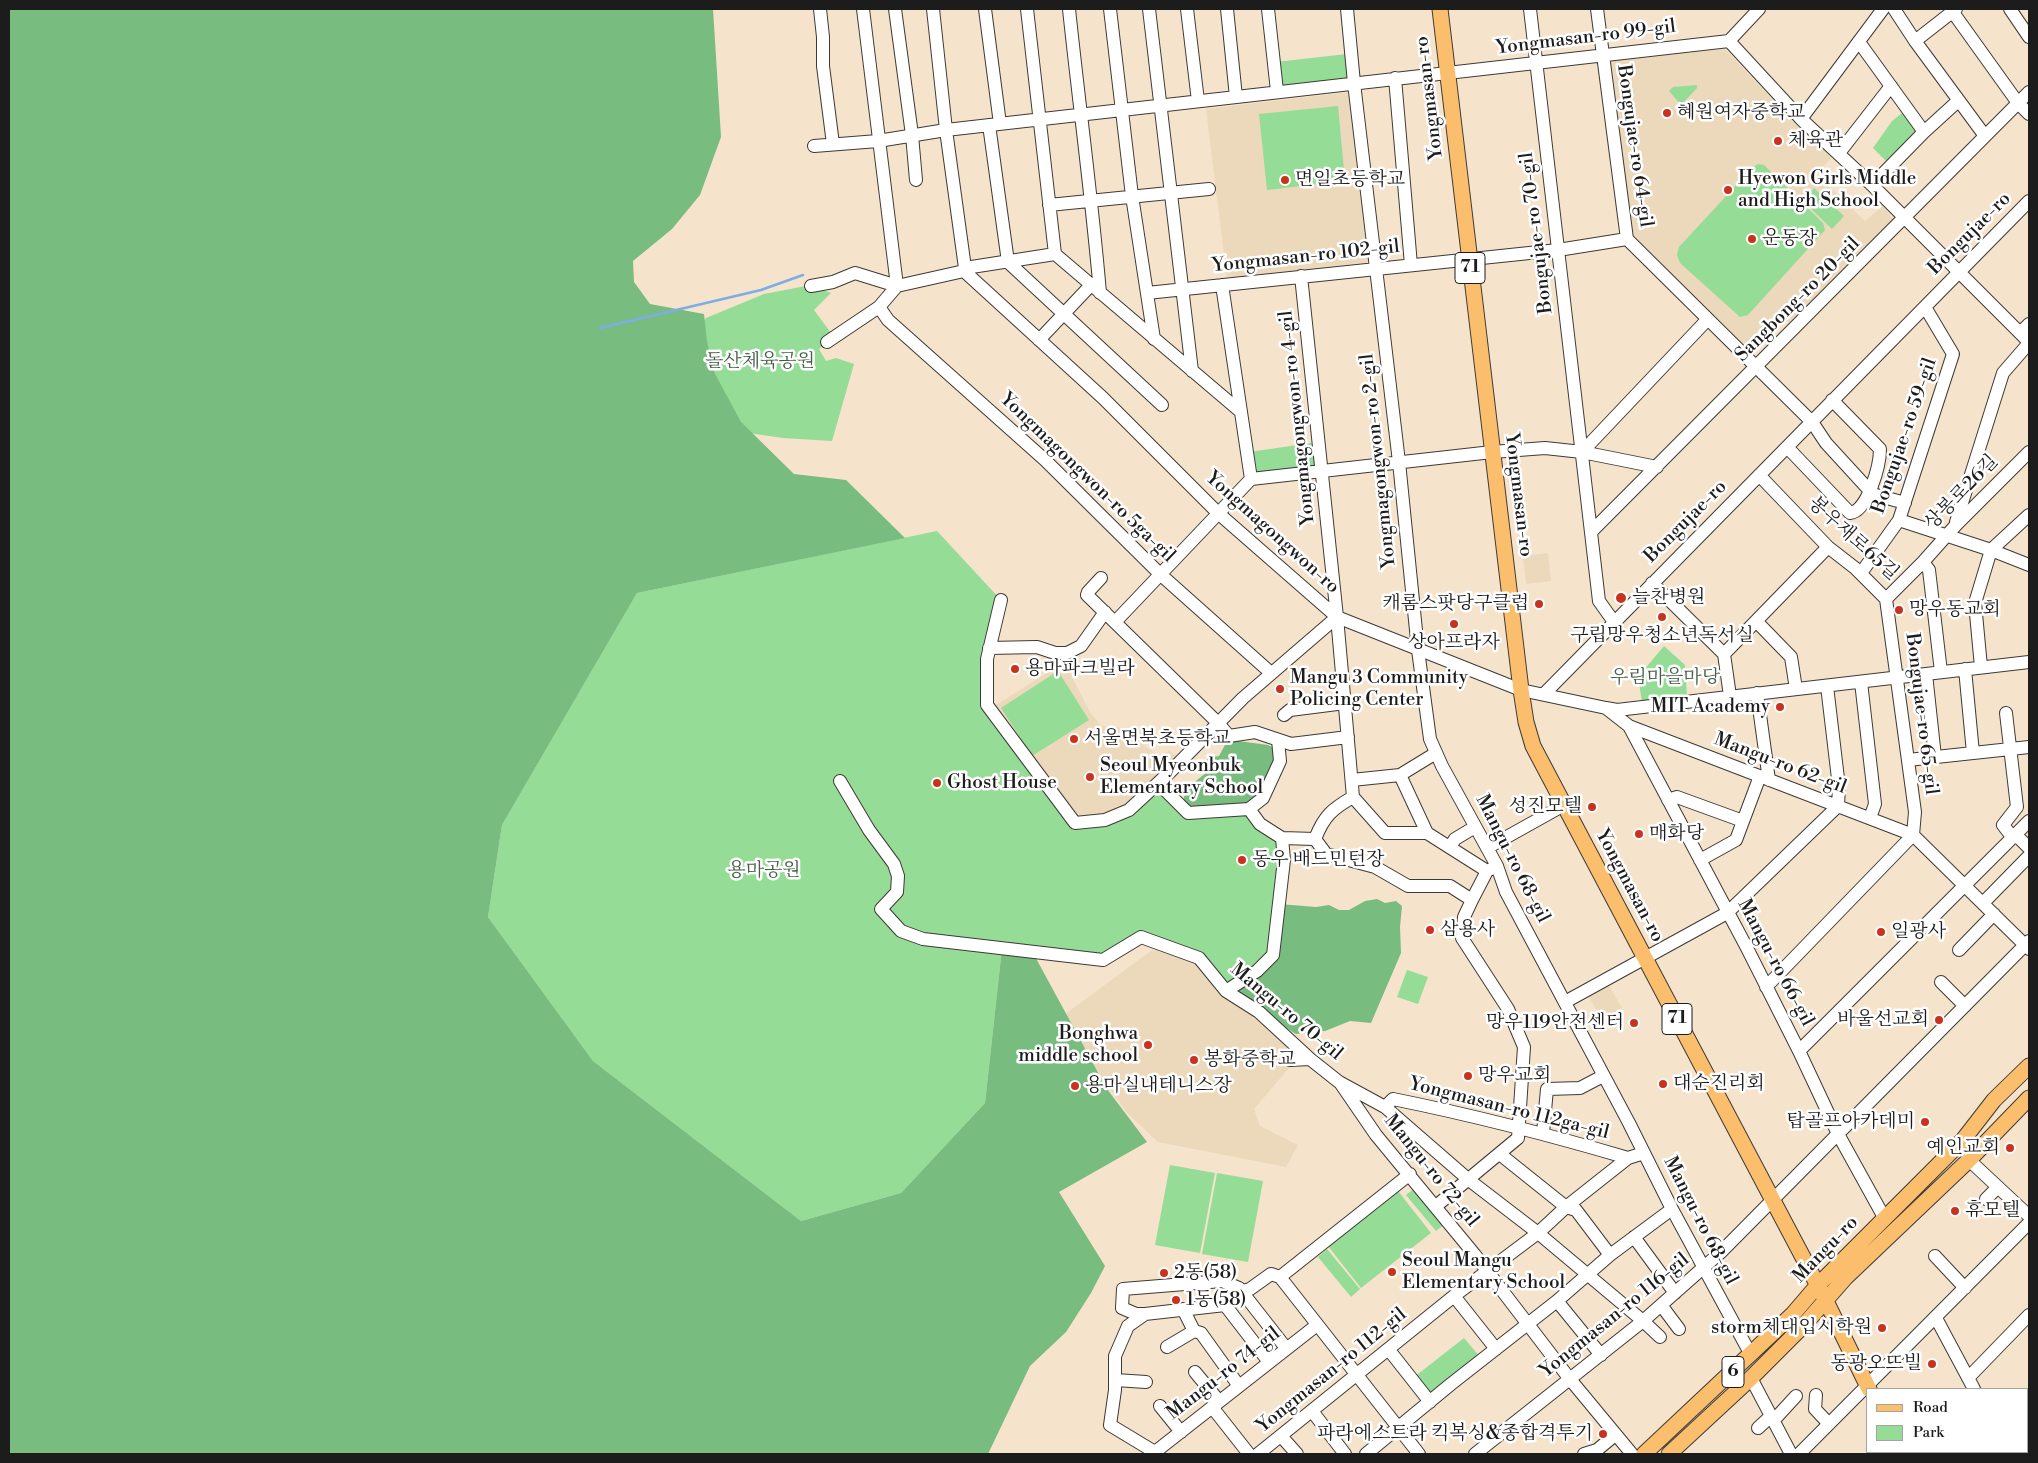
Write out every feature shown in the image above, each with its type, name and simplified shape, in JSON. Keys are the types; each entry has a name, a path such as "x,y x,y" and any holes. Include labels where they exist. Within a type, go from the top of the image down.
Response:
{"main road":[{"name":"Yongmasan-ro","path":"1440,9 1526,722 1533,746 1821,1292 1869,1388"},
{"name":"Mangu-ro","path":"1669,1454 1751,1378 1804,1325 1821,1292 1884,1219 1963,1140 1994,1100 2029,1066"},
{"name":"Mangu-ro","path":"1644,1454 1793,1314 1821,1292 1969,1160 2029,1098"}],"street":[{"path":"820,9 823,37 823,66 833,144"},
{"path":"827,342 879,307 896,286 863,9"},
{"path":"895,9 912,135 916,180"},
{"path":"933,9 964,270"},
{"path":"985,9 1008,262 1162,405"},
{"path":"1026,9 1055,254 1241,412"},
{"path":"1069,9 1080,115 1093,200 1096,289"},
{"path":"1110,9 1132,196 1154,339"},
{"path":"1149,9 1192,371"},
{"path":"1187,9 1198,101"},
{"path":"1227,9 1236,97"},
{"path":"1268,9 1277,91"},
{"name":"Yongmagongwon-ro 2-gil","path":"1347,9 1399,462 1418,650"},
{"name":"Bongujae-ro 70-gil","path":"1530,9 1599,601 1614,622"},
{"name":"Bongujae-ro 64-gil","path":"1596,9 1627,239 1812,422 1822,438 1870,492"},
{"path":"1759,9 1729,41 1801,119 1839,153 2027,335 2003,373 1956,525"},
{"path":"1801,119 1883,9"},
{"path":"1894,9 1915,41 1985,136"},
{"path":"2010,9 2029,36"},
{"path":"1915,41 1954,10 2018,103 2029,114"},
{"name":"Yongmasan-ro 99-gil","path":"814,146 878,141 994,124 1729,41"},
{"path":"1858,42 1924,132"},
{"path":"1395,78 1411,265"},
{"path":"1839,153 1891,86"},
{"name":"Sangbong-ro 20-gil","path":"1591,532 2029,92"},
{"path":"1872,185 1924,132 1958,101"},
{"path":"1049,205 1209,189"},
{"name":"Bongujae-ro","path":"1544,694 2029,201"},
{"name":"Yongmasan-ro 102-gil","path":"1147,293 1558,250 1627,239"},
{"path":"811,286 833,282 856,273 896,286 964,270 1055,254"},
{"name":"Yongmagongwon-ro","path":"964,270 1103,398 1218,513 1337,617 1522,690"},
{"name":"Yongmagongwon-ro 4-gil","path":"1301,276 1337,617 1353,797"},
{"path":"1222,285 1252,479"},
{"path":"1039,340 1064,314 1096,289"},
{"name":"Yongmagongwon-ro 5ga-gil","path":"879,307 888,320 1045,460 1160,574 1271,673"},
{"name":"Bongujae-ro 59-gil","path":"1861,574 1899,520 1952,354 1925,307"},
{"path":"1582,452 1707,320"},
{"path":"1787,447 1850,513 1854,512 1864,503 1870,492 1880,449 1832,400"},
{"path":"1115,622 1252,479 1492,452 1545,448 1582,452 1657,467"},
{"name":"상봉로26길","path":"1923,562 1956,525 2029,452"},
{"name":"봉우재로65길","path":"1759,475 1828,547 1861,574 1886,599 1923,562"},
{"path":"1870,492 1904,503"},
{"path":"1981,668 1975,603 1991,550 2029,515"},
{"path":"1899,520 1991,550 2029,565"},
{"path":"1724,654 1828,547"},
{"path":"1923,562 1929,570 1941,672"},
{"path":"1101,578 1087,594 1230,736 1255,732 1291,744 1348,737"},
{"path":"1652,583 1724,654 1730,696"},
{"name":"Bongujae-ro 65-gil","path":"1886,599 1898,678 1914,812 1913,835"},
{"path":"1001,600 987,659 987,705 1075,823 1105,820 1129,810 1217,722 1337,617"},
{"path":"989,648 1037,647 1055,653 1067,653 1081,646 1105,612"},
{"path":"1756,621 1792,657 1796,689"},
{"name":"Mangu-ro 68-gil","path":"1418,650 1430,739 1436,753 1487,848 1492,868 1565,1002 1703,1268 1751,1355"},
{"path":"1606,708 1616,710 2029,662"},
{"path":"1964,669 1973,753"},
{"path":"1926,674 1935,757"},
{"path":"1861,682 1875,804 1870,818"},
{"path":"1645,959 1727,913 1838,806 1839,787 1828,686"},
{"path":"1522,690 1544,694"},
{"name":"Mangu-ro 62-gil","path":"1544,694 1606,708 1630,726 1913,835 2028,945"},
{"path":"1700,860 1735,841 1764,778 1757,694"},
{"path":"1284,715 1290,710 1345,703"},
{"path":"2006,712 2017,807 2003,825 2029,848"},
{"name":"Mangu-ro 66-gil","path":"1630,726 1799,1051 1838,1134 1884,1219"},
{"path":"1158,783 1188,813 1249,809 1265,795 1280,761 1278,740"},
{"path":"1908,760 2029,747"},
{"path":"1352,780 1400,774 1436,753"},
{"path":"1400,774 1427,833"},
{"name":"Mangu-ro 70-gil","path":"840,781 869,830 894,864 898,879 897,892 881,910 901,931 923,938 1103,960 1141,937 1199,958 1226,991 1259,1012 1310,1059 1339,1082 1384,1107 1469,1180 1538,1233 1643,1320 1660,1337"},
{"path":"1315,839 1322,823 1332,810 1353,797 1385,833 1427,833 1492,868 1464,917 1462,938 1508,1009 1524,1047 1518,1140 1436,1206"},
{"path":"1668,800 1677,797 1744,821"},
{"path":"1487,848 1564,805"},
{"path":"1249,809 1260,824 1282,838 1315,839"},
{"path":"1799,1051 2029,821"},
{"path":"1450,847 1455,840 1475,828"},
{"path":"1766,987 1913,835"},
{"path":"1226,991 1257,971 1272,955 1284,860 1282,838"},
{"path":"1315,839 1326,854 1375,867 1408,886 1450,886 1472,900"},
{"path":"1983,903 2029,856"},
{"path":"1959,950 1994,914"},
{"name":"Yongmasan-ro 116-gil","path":"1476,1454 1661,1306 1703,1268 2028,945"},
{"name":"Yongmasan-ro","path":"1565,1002 1645,959"},
{"path":"1941,982 1965,1006"},
{"path":"1290,1060 1310,1059"},
{"path":"1543,1133 1547,1089 1580,1088 1603,1076"},
{"name":"Mangu-ro 72-gil","path":"1339,1082 1376,1135 1436,1206 1471,1258 1488,1272 1569,1378 1632,1454"},
{"name":"Yongmasan-ro 112ga-gil","path":"1384,1107 1393,1099 1442,1109 1519,1129 1543,1133 1628,1158"},
{"name":"Yongmasan-ro 112-gil","path":"1258,1454 1454,1296 1538,1233 1566,1207 1628,1158 1644,1153"},
{"path":"1501,1155 1566,1207 1576,1210 1610,1255"},
{"path":"1969,1160 2029,1216"},
{"path":"1280,1277 1410,1174"},
{"path":"1986,1199 1998,1187"},
{"path":"1366,1454 1557,1301 1610,1255 1672,1209"},
{"path":"1869,1388 2029,1223"},
{"path":"1634,1237 1675,1293"},
{"path":"1934,1256 1965,1288"},
{"path":"1240,1289 1225,1305 1145,1314 1136,1314 1122,1308 1123,1289 1222,1281 1240,1289 1250,1289 1271,1274 1280,1277 1399,1427 1418,1454"},
{"path":"1240,1289 1286,1348"},
{"path":"1454,1296 1496,1349"},
{"path":"1557,1301 1601,1355"},
{"path":"1225,1305 1270,1362"},
{"path":"1661,1306 1679,1329"},
{"path":"1183,1309 1194,1331"},
{"path":"1145,1314 1128,1326 1115,1356 1115,1380 1110,1425 1157,1453"},
{"path":"1936,1318 1971,1384 2029,1315"},
{"name":"Mangu-ro 74-gil","path":"1157,1453 1215,1404 1317,1324"},
{"path":"1167,1347 1194,1331 1201,1333 1239,1386"},
{"path":"1389,1350 1430,1402"},
{"path":"1357,1376 1359,1360"},
{"path":"1195,1372 1249,1454"},
{"path":"1751,1378 1791,1454"},
{"path":"1115,1380 1146,1382"},
{"path":"1799,1454 1866,1391"},
{"path":"1816,1395 1815,1409 1829,1424"},
{"path":"1758,1428 1796,1396"},
{"path":"1160,1406 1181,1432"},
{"path":"1312,1412 1345,1454"},
{"path":"1584,1454 1597,1450 1615,1435"},
{"path":"1281,1436 1297,1454"}],"shaded area":[{"name":"Hyewon Girls Middle and High School","path":"1725,49 1796,125 1834,155 1816,174 1865,221 1883,206 1893,219 1789,323 1778,310 1741,348 1630,237 1605,61"},
{"path":"1350,92 1370,262 1227,278 1206,109"},
{"path":"1548,553 1551,581 1526,584 1523,556"},
{"name":"서울면북초등학교","path":"1064,662 1090,712 1101,726 1118,727 1159,756 1169,751 1182,759 1129,810 1075,823 990,709"},
{"name":"봉화중학교","path":"1152,950 1199,958 1300,1055 1254,1109 1260,1126 1298,1145 1286,1167 1158,1142 1127,1113 1093,1064 1064,1015"},
{"path":"1608,984 1622,1008 1602,1020 1588,995"}],"green space":[{"path":"9,9 713,9 721,137 700,195 672,229 633,261 634,282 650,304 704,314 707,341 714,372 741,422 794,474 846,480 905,538 637,593 502,825 488,917 593,1061 801,1221 901,1193 985,1103 1002,948 1032,951 1107,1089 1147,1142 1059,1192 1105,1266 1091,1293 1066,1332 1030,1366 988,1454 9,1454"},
{"path":"1347,54 1350,79 1279,87 1276,62"},
{"path":"1697,85 1697,88 1681,105 1669,91 1673,87"},
{"path":"1338,106 1345,181 1267,190 1259,114"},
{"path":"1902,113 1919,132 1889,164 1873,148 1892,121"},
{"name":"운동장","path":"1758,164 1764,165 1823,223 1825,230 1748,315 1740,317 1680,263 1677,255 1679,247 1753,167"},
{"path":"1814,188 1844,216 1832,229 1802,200"},
{"name":"돌산체육공원","path":"811,285 831,293 814,310 834,337 819,349 826,361 836,358 854,364 832,441 783,438 748,433 689,346 706,318 764,294"},
{"path":"1318,442 1321,470 1253,479 1249,452"},
{"name":"용마공원","path":"937,531 1001,600 987,705 1075,823 1105,820 1158,783 1188,813 1249,809 1282,838 1273,955 1226,991 1199,958 1141,937 1103,960 1002,948 985,1103 901,1193 801,1221 593,1061 488,917 502,825 637,593"},
{"name":"우림마을마당","path":"1664,646 1685,665 1687,697 1642,702 1638,677"},
{"path":"1058,671 1089,720 1032,756 1001,708"},
{"path":"1231,740 1268,745 1274,748 1276,755 1261,795 1247,806 1192,809 1184,800 1186,792 1192,784 1206,773 1208,758 1219,756 1226,743"},
{"path":"1377,899 1385,903 1396,901 1402,906 1400,927 1401,953 1371,1023 1350,1021 1325,1031 1296,1034 1226,991 1272,955 1279,904 1316,907 1329,905 1339,910 1349,910 1365,901"},
{"path":"1407,970 1428,977 1418,1004 1397,997"},
{"path":"1170,1165 1215,1173 1200,1253 1155,1245"},
{"path":"1217,1173 1263,1181 1248,1262 1202,1254"},
{"path":"1415,1188 1445,1224 1436,1231 1406,1195"},
{"path":"1398,1191 1431,1233 1361,1288 1328,1246"},
{"path":"1327,1249 1360,1289 1351,1297 1318,1257"},
{"path":"1464,1338 1480,1357 1429,1398 1413,1378"}],"waterway":[{"path":"600,328 761,290 803,275"}],"place":[{"name":"혜원여자중학교","path":"1667,113"},
{"name":"체육관","path":"1778,141"},
{"name":"면일초등학교","path":"1285,180"},
{"name":"Hyewon Girls Middle and High School","path":"1728,190"},
{"name":"운동장","path":"1752,239"},
{"name":"늘찬병원","path":"1621,598"},
{"name":"캐롬스팟당구클럽","path":"1539,604"},
{"name":"망우동교회","path":"1899,610"},
{"name":"구립망우청소년독서실","path":"1662,617"},
{"name":"상아프라자","path":"1454,624"},
{"name":"용마파크빌라","path":"1015,669"},
{"name":"Mangu 3 Community Policing Center","path":"1280,689"},
{"name":"MIT Academy","path":"1780,707"},
{"name":"서울면북초등학교","path":"1074,739"},
{"name":"Seoul Myeonbuk Elementary School","path":"1090,777"},
{"name":"Ghost House","path":"937,783"},
{"name":"성진모텔","path":"1592,807"},
{"name":"매화당","path":"1639,834"},
{"name":"동우 배드민턴장","path":"1242,860"},
{"name":"삼용사","path":"1430,930"},
{"name":"일광사","path":"1881,932"},
{"name":"바울선교회","path":"1939,1020"},
{"name":"망우119안전센터","path":"1634,1023"},
{"name":"Bonghwa middle school","path":"1148,1045"},
{"name":"봉화중학교","path":"1194,1060"},
{"name":"망우교회","path":"1468,1076"},
{"name":"대순진리회","path":"1663,1084"},
{"name":"용마실내테니스장","path":"1075,1086"},
{"name":"탑골프아카데미","path":"1925,1122"},
{"name":"예인교회","path":"2010,1148"},
{"name":"휴모텔","path":"1955,1211"},
{"name":"Seoul Mangu Elementary School","path":"1392,1272"},
{"name":"2동(58)","path":"1164,1273"},
{"name":"1동(58)","path":"1176,1300"},
{"name":"storm체대입시학원","path":"1882,1328"},
{"name":"동광오뜨빌","path":"1932,1364"},
{"name":"파라에스트라 킥복싱&종합격투기","path":"1603,1434"}]}
